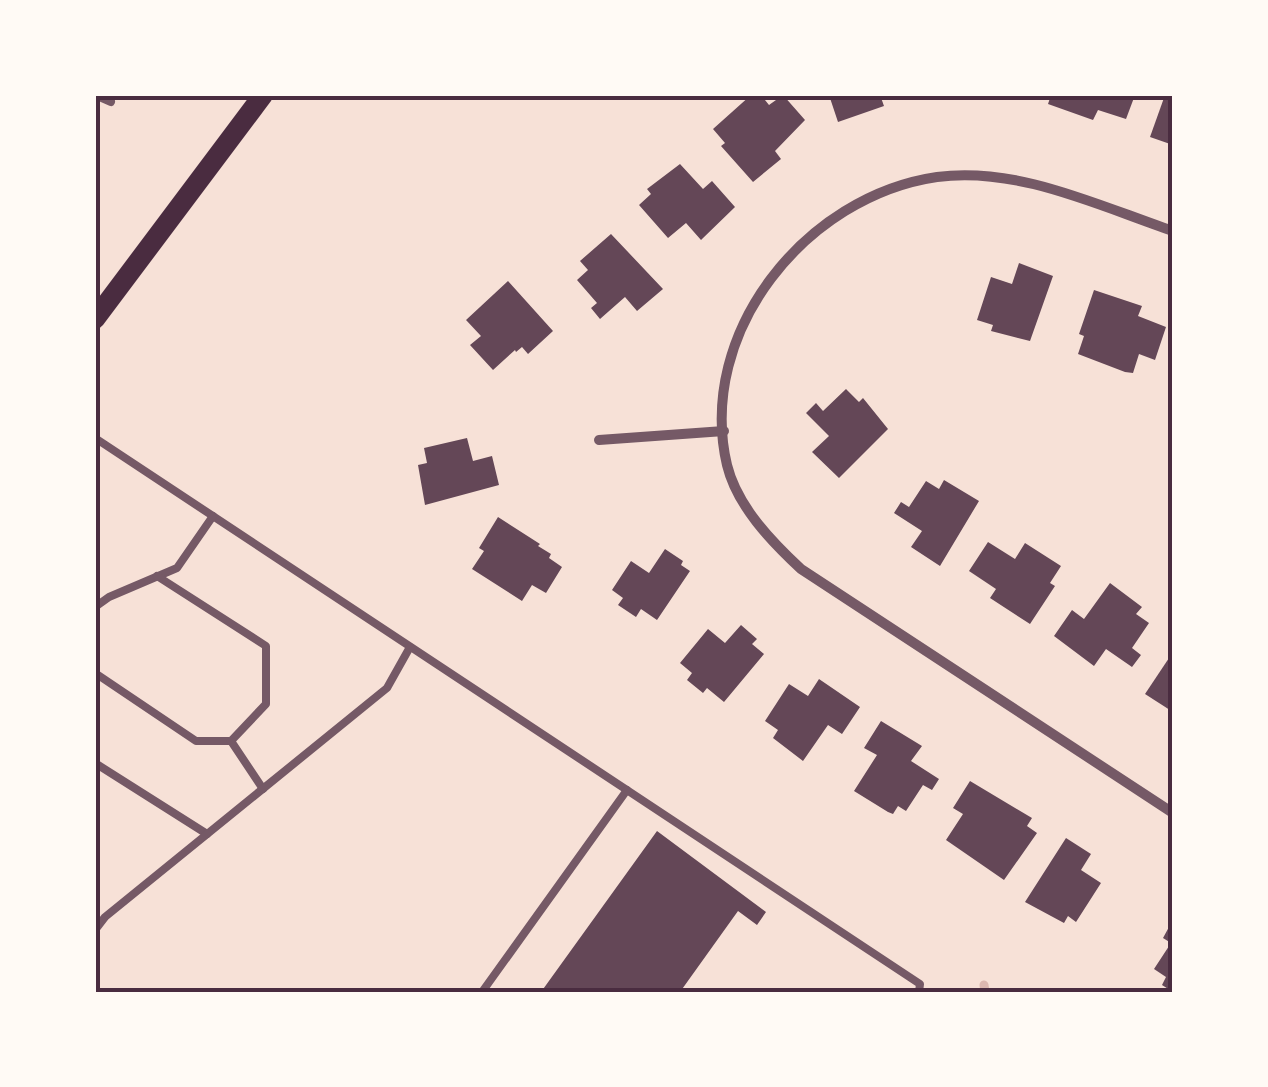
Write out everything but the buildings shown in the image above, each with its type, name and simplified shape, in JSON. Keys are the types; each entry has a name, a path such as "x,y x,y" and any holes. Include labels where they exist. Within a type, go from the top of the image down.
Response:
{"main road":[{"path":"95,319 263,95"}],"street":[{"path":"1173,231 1034,184 989,176 938,177 888,190 848,210 800,246 758,294 736,337 722,396 728,466 744,503 772,542 801,570 1173,813"},
{"path":"599,440 724,431"}],"lane":[{"path":"95,95 111,102"},
{"path":"95,438 920,984 919,992"},
{"path":"95,607 108,596 177,568 213,516"},
{"path":"95,673 196,741 230,741 266,704 266,646 157,576"},
{"path":"95,930 105,917 387,688 410,647"},
{"path":"230,741 263,789"},
{"path":"95,762 207,834"},
{"path":"482,992 627,790"}],"waterway":[{"path":"984,985 985,992"}]}
